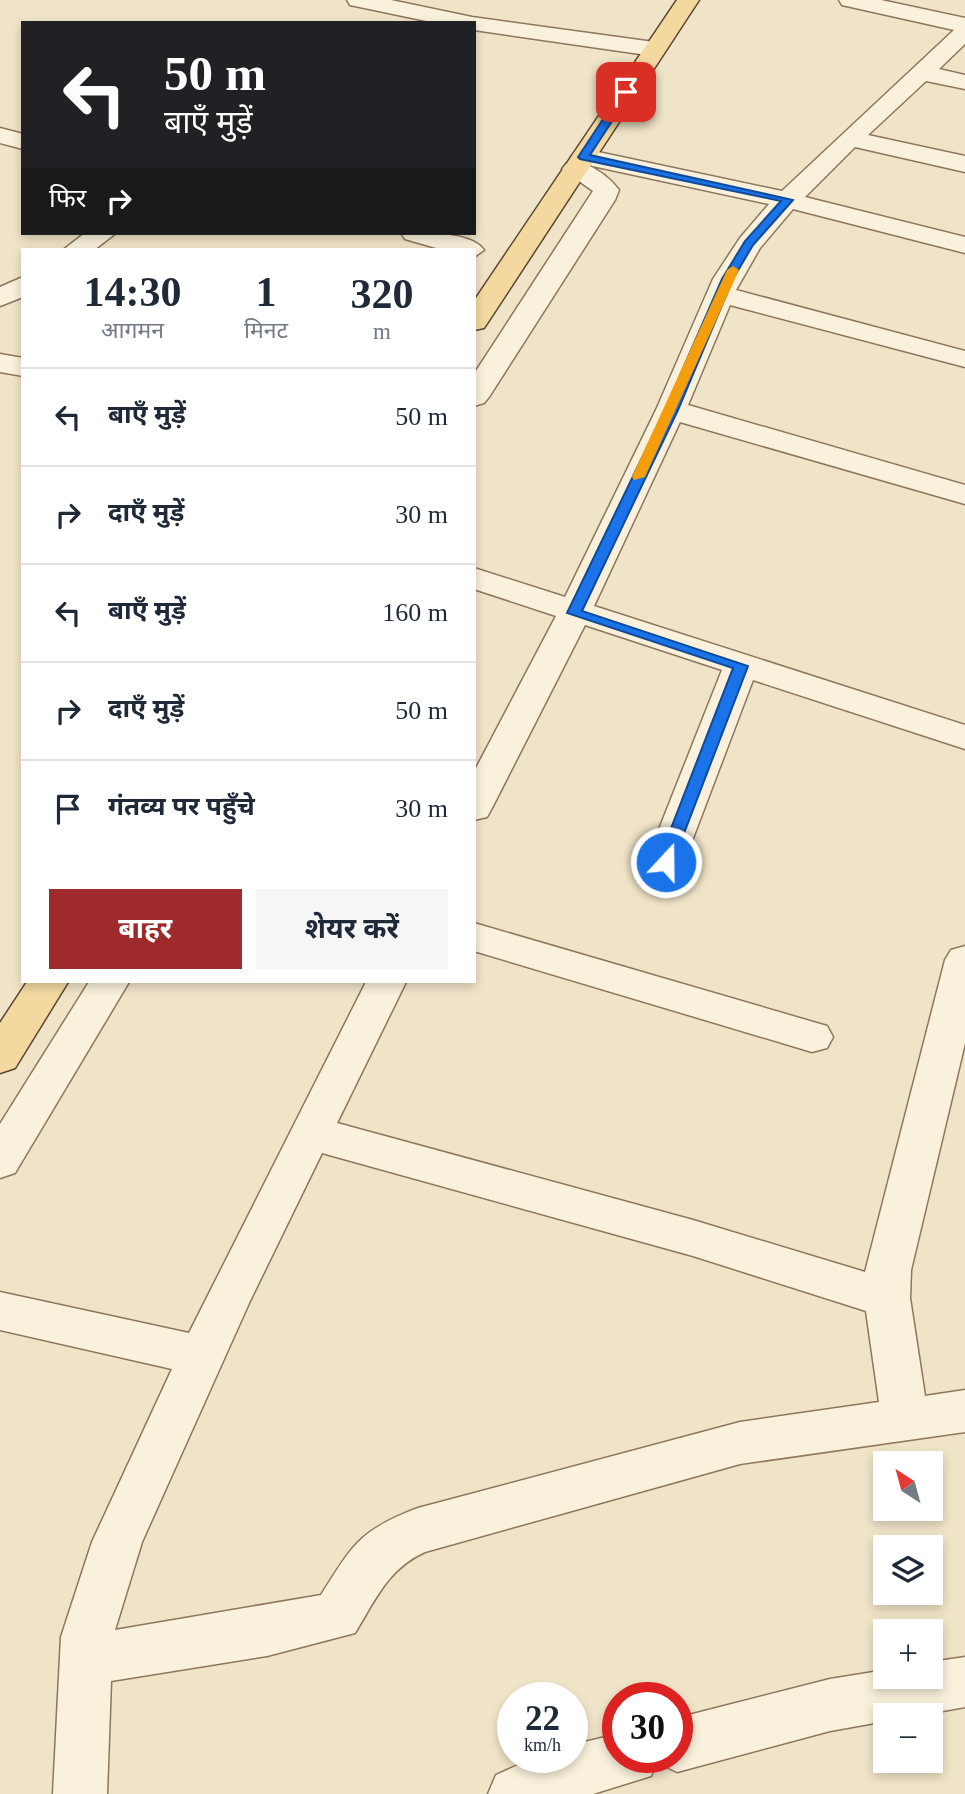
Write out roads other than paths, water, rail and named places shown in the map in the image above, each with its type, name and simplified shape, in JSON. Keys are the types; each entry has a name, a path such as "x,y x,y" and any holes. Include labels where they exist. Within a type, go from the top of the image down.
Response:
{"main road":[{"path":"476,319 688,0"},
{"path":"0,1056 47,983"}],"street":[{"path":"358,0 463,21"},
{"path":"850,0 965,25"},
{"path":"476,23 654,49"},
{"path":"476,804 574,613 671,410 721,294 749,244 788,200 850,138 965,32"},
{"path":"919,72 965,82"},
{"path":"0,135 21,141"},
{"path":"850,138 965,164"},
{"path":"579,163 788,200 965,245"},
{"path":"476,394 602,200 606,190 579,163"},
{"path":"79,248 100,235"},
{"path":"421,235 463,248"},
{"path":"476,252 513,263"},
{"path":"0,298 21,286"},
{"path":"721,294 963,359"},
{"path":"0,363 21,367"},
{"path":"671,410 965,495"},
{"path":"476,579 574,613 965,737"},
{"path":"666,862 741,666"},
{"path":"476,938 812,1037"},
{"path":"905,1420 887,1298 892,1244 965,960"},
{"path":"0,1161 108,983"},
{"path":"80,1794 85,1660 90,1625 117,1542 203,1356 386,983"},
{"path":"311,1133 693,1238 887,1298"},
{"path":"0,1311 203,1356"},
{"path":"85,1660 267,1632 337,1616 360,1573 372,1559 391,1541 418,1531 740,1443 965,1411"},
{"path":"693,1741 830,1705 965,1682"},
{"path":"515,1794 551,1778 602,1765"}]}
